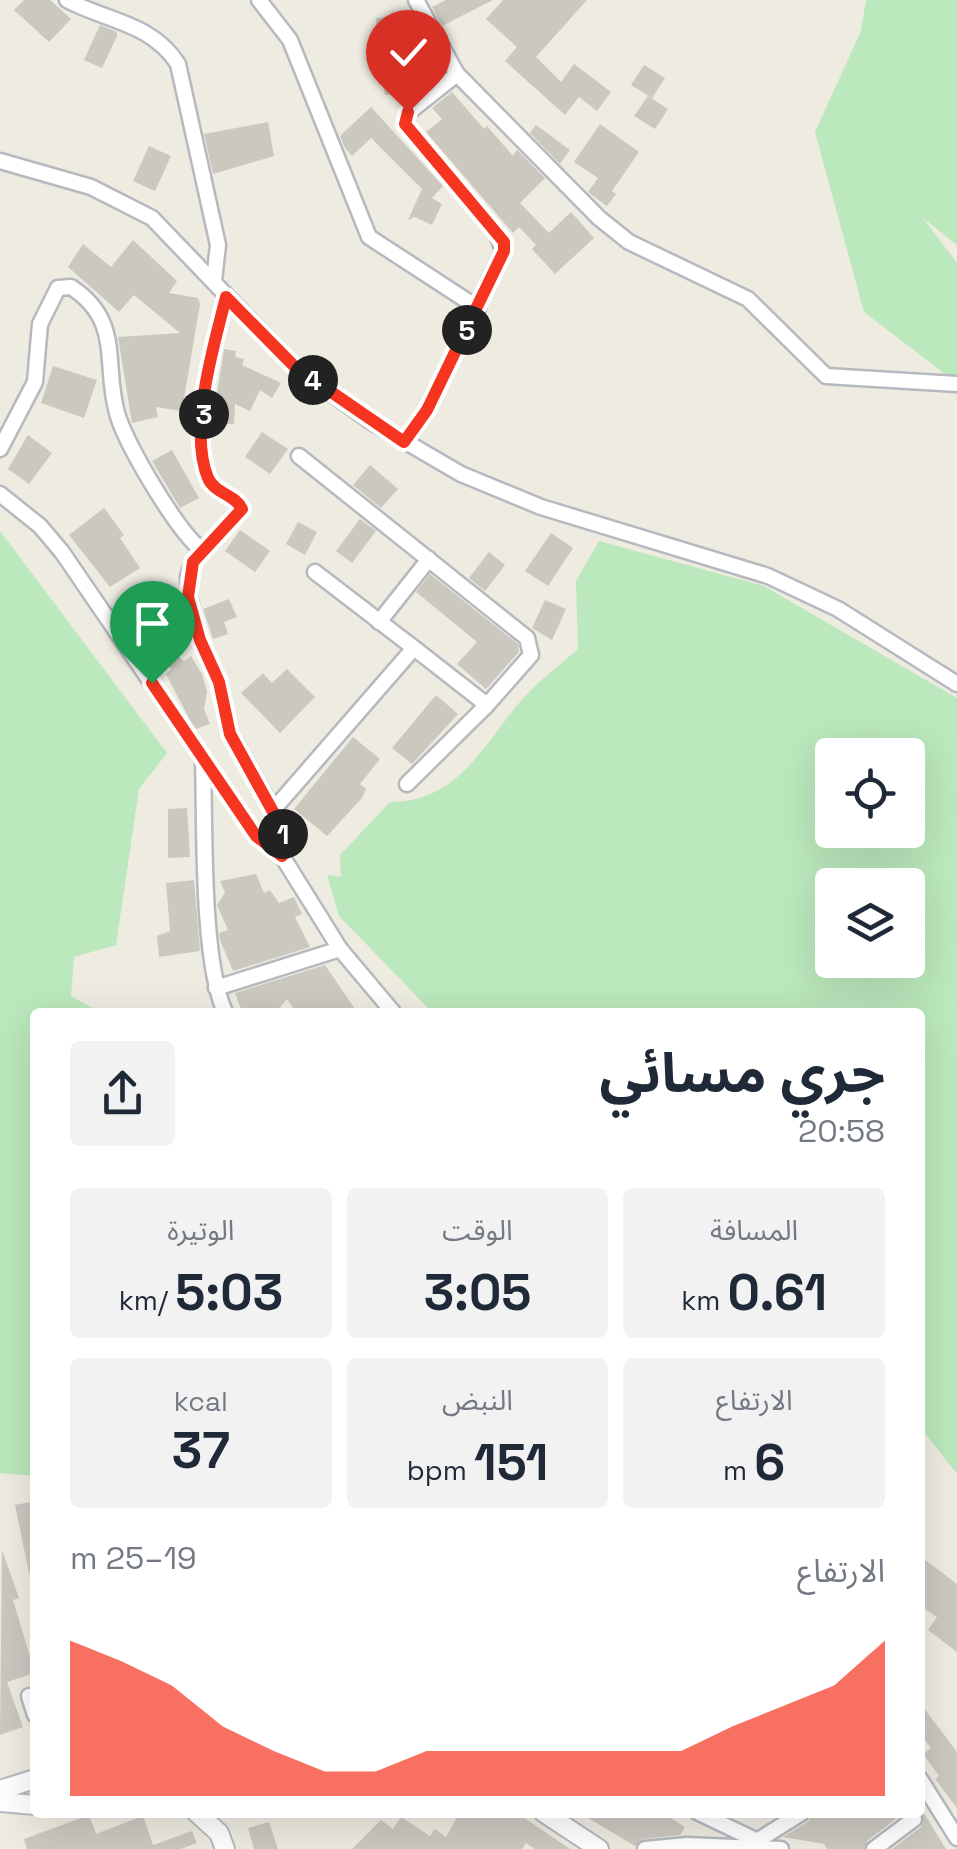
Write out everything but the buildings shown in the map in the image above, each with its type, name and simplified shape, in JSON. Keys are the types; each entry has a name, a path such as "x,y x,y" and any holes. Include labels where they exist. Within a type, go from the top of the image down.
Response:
{"street":[{"path":"67,0 139,28 178,64 218,244 214,281"},
{"path":"260,0 290,40 370,236 478,308"},
{"path":"416,0 457,74 599,218 629,242 748,299 811,366 826,376 957,384"},
{"path":"404,442 427,410 504,251 498,234 405,124 408,112 457,74"},
{"path":"0,162 92,187 132,206 170,235 295,367 404,442 509,496 768,576 838,609 957,684"},
{"path":"0,448 35,382 42,316 58,288 72,287 102,317 115,406 128,445 189,537 203,551"},
{"path":"226,297 205,388 204,446 209,480 242,509 203,551 188,576 196,628 219,682 230,734 274,809 282,832 282,856"},
{"path":"299,456 532,643 531,656 408,784"},
{"path":"0,494 40,526 62,552 256,836 282,856 340,949 390,1008"},
{"path":"379,622 429,559"},
{"path":"316,572 487,705"},
{"path":"274,809 414,648"},
{"path":"203,758 216,988 224,1008"},
{"path":"216,988 340,949"},
{"path":"0,1790 30,1782"},
{"path":"925,1787 957,1838"},
{"path":"0,1802 30,1805"},
{"path":"202,1818 219,1834 225,1849"},
{"path":"552,1818 599,1849"},
{"path":"711,1818 768,1845"},
{"path":"644,1849 768,1845 797,1818"},
{"path":"874,1849 914,1820"}],"green space":[{"path":"866,0 957,0 957,245 923,218 957,263 957,383 864,312 815,132 861,31"},
{"path":"0,531 167,753 139,789 116,945 74,957 71,996 92,1008 30,1008 30,1476 0,1473"},
{"path":"599,541 764,586 957,698 957,1474 925,1433 925,1008 428,1008 339,916 327,875 341,877 340,855 390,802 415,799 455,779 530,691 578,649 576,581"}],"route":[{"path":"152,683 256,836 282,856 282,828 230,734 216,672 204,651 188,597 193,562 232,525 242,509 236,500 216,489 207,474 205,388 226,297 274,350 404,442 427,410 504,251 504,242 405,124 408,112"}]}
